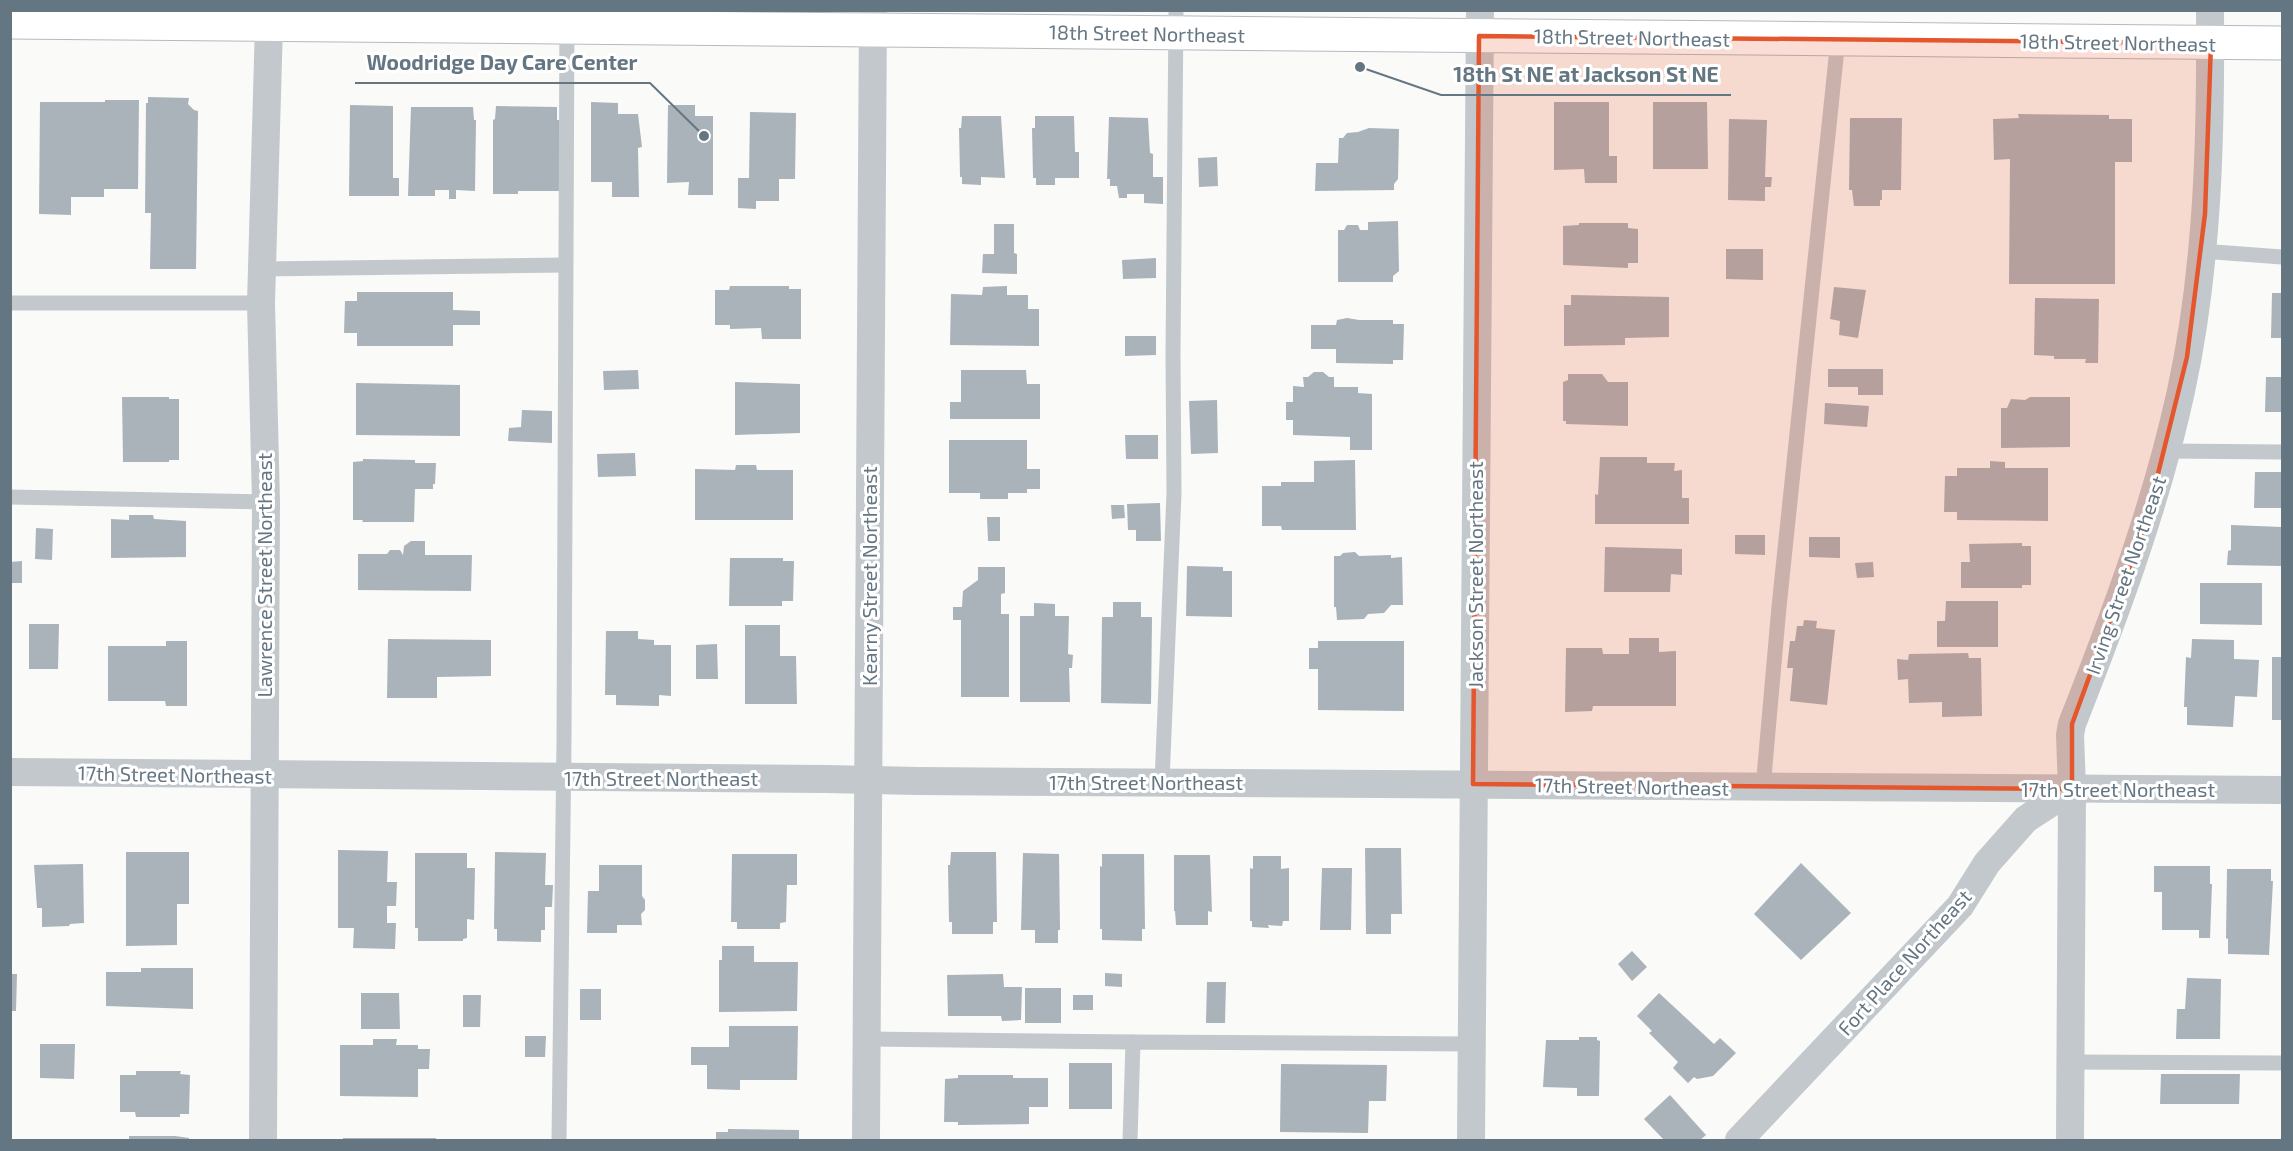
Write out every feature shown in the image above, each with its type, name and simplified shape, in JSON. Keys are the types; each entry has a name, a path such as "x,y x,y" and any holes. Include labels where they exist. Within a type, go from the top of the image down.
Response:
{"main road":[{"name":"18th Street Northeast","path":"10,22 267,17 1479,23 1838,39 2283,43"}],"street":[{"name":"Irving Street Northeast","path":"2070,1140 2072,789 2070,735 2072,724 2136,555 2167,451 2187,357 2201,251 2208,169 2210,10"},
{"name":"Lawrence Street Northeast","path":"263,1140 266,502 261,269 267,17"},
{"name":"Kearny Street Northeast","path":"866,1140 873,20"},
{"name":"Jackson Street Northeast","path":"1471,1140 1479,23"},
{"name":"17th Street Northeast","path":"10,772 1764,788 2283,790"},
{"name":"Fort Place Northeast","path":"1738,1140 1960,906 1987,863 2026,819 2072,789"}],"lane":[{"path":"560,1140 566,19"},
{"path":"1162,782 1174,493 1175,22"},
{"path":"1764,788 1779,607 1838,39"},
{"path":"2201,251 2283,257"},
{"path":"261,269 564,266"},
{"path":"10,303 261,303"},
{"path":"2167,451 2283,452"},
{"path":"10,497 266,502"},
{"path":"866,1039 1472,1044"},
{"path":"1130,1140 1133,1042"},
{"path":"2071,1062 2283,1063"}],"highlighted area":[{"path":"1479,36 2211,43 2205,214 2187,357 2146,522 2072,724 2072,789 1473,784"}],"building":[{"path":"148,97 189,98 188,104 198,111 196,269 150,269 151,213 145,213 146,103 148,103"},
{"path":"105,100 139,100 138,189 104,189 104,197 71,197 71,215 39,214 40,102 105,102"},
{"path":"591,102 618,103 618,114 638,114 642,147 638,148 639,197 612,197 612,182 591,182"},
{"path":"1554,102 1609,102 1609,156 1617,156 1617,183 1585,183 1584,169 1554,170"},
{"path":"1653,102 1707,102 1708,169 1653,169"},
{"path":"350,105 393,106 393,178 399,178 399,196 349,196"},
{"path":"668,105 695,105 695,116 713,116 713,195 688,195 689,182 667,183"},
{"path":"496,106 557,107 559,191 518,191 518,194 493,194 493,120"},
{"path":"411,107 473,107 474,120 476,120 475,191 456,190 456,199 449,199 449,190 435,190 435,196 408,196"},
{"path":"750,112 796,113 795,179 779,179 779,201 756,201 756,209 738,208 738,178 749,178"},
{"path":"2018,114 2109,115 2109,119 2132,119 2132,162 2115,162 2115,284 2009,284 2010,159 1994,160 1993,119 2019,118"},
{"path":"962,116 1001,116 1005,178 981,177 981,185 962,184 959,128 961,128"},
{"path":"1035,116 1074,116 1075,152 1079,152 1079,178 1055,178 1055,185 1036,185 1036,178 1033,178 1032,128 1035,128"},
{"path":"1109,117 1148,118 1150,153 1153,154 1153,177 1163,177 1163,204 1144,203 1144,194 1127,194 1127,198 1119,198 1117,186 1110,186 1110,179 1107,179"},
{"path":"1850,118 1902,118 1901,190 1882,190 1880,206 1854,206 1852,190 1849,190"},
{"path":"1729,119 1767,120 1765,177 1772,177 1771,187 1765,187 1765,201 1728,200"},
{"path":"1369,128 1399,129 1398,179 1394,184 1394,190 1315,191 1316,163 1338,163 1339,138 1343,138 1347,133"},
{"path":"1217,157 1218,186 1199,187 1198,158"},
{"path":"1398,221 1399,271 1393,276 1393,282 1338,282 1338,230 1344,230 1347,225 1358,225 1360,230 1368,230 1368,222"},
{"path":"1579,223 1628,223 1628,228 1638,229 1638,263 1628,263 1628,268 1563,265 1563,226 1579,225"},
{"path":"994,224 1014,224 1017,274 982,273 983,254 994,254"},
{"path":"1726,249 1763,249 1763,280 1726,279"},
{"path":"1156,258 1156,278 1123,279 1122,260"},
{"path":"730,286 789,286 789,289 801,289 801,339 762,339 761,328 730,329 730,325 715,325 715,290 729,290"},
{"path":"1007,286 1007,295 1028,295 1028,309 1039,309 1039,346 950,345 951,294 982,295 983,287"},
{"path":"1834,287 1866,290 1858,338 1839,335 1840,321 1830,319"},
{"path":"357,292 453,292 453,310 480,311 480,325 453,325 453,346 357,346 357,333 344,333 345,301 357,301"},
{"path":"2272,293 2282,293 2282,338 2271,338"},
{"path":"1571,295 1669,297 1669,337 1625,338 1625,345 1564,346 1564,305 1571,305"},
{"path":"2035,298 2099,299 2098,363 2085,363 2086,359 2054,359 2054,356 2034,355"},
{"path":"1347,318 1393,320 1393,324 1404,324 1403,360 1393,360 1393,364 1336,363 1336,349 1311,349 1311,325 1336,325 1337,320"},
{"path":"1125,336 1156,336 1156,355 1125,356"},
{"path":"1828,369 1883,369 1883,395 1858,395 1858,387 1828,387"},
{"path":"638,370 639,389 604,390 603,371"},
{"path":"961,370 1026,370 1027,384 1040,384 1040,419 950,419 950,402 961,402"},
{"path":"1314,372 1323,372 1329,377 1334,377 1334,387 1358,387 1358,393 1372,394 1372,450 1350,450 1350,437 1293,435 1293,420 1286,420 1286,402 1293,402 1293,386 1304,387 1303,377 1308,377"},
{"path":"1568,374 1602,374 1608,382 1628,382 1628,426 1566,424 1566,421 1563,421 1563,382 1568,380"},
{"path":"2266,377 2282,377 2282,412 2265,412"},
{"path":"735,382 800,384 800,433 735,435"},
{"path":"356,383 460,385 460,436 356,435"},
{"path":"122,397 179,399 179,460 123,462"},
{"path":"2030,397 2070,397 2070,447 2001,448 2001,408 2007,408 2011,399 2025,400"},
{"path":"1217,400 1218,453 1191,454 1189,401"},
{"path":"1825,403 1869,406 1867,427 1824,424"},
{"path":"522,410 552,411 552,443 508,441 509,428 521,427"},
{"path":"1125,435 1158,435 1158,459 1126,459"},
{"path":"949,440 1027,440 1027,469 1040,469 1040,489 1027,489 1027,493 1008,493 1008,499 980,499 980,493 949,493"},
{"path":"635,453 636,476 598,477 597,454"},
{"path":"1600,457 1647,457 1647,463 1675,463 1674,471 1682,470 1682,498 1689,498 1689,524 1595,524 1595,494 1598,495"},
{"path":"363,459 415,460 415,463 436,463 433,489 415,489 414,522 353,520 353,462 363,461"},
{"path":"1355,460 1356,530 1282,530 1281,526 1262,526 1262,486 1281,486 1281,482 1314,482 1314,461"},
{"path":"1990,461 2005,462 2005,468 2048,468 2048,521 1957,520 1957,512 1944,512 1945,476 1957,476 1957,468 1990,468"},
{"path":"736,465 756,465 757,470 793,470 793,520 695,520 695,469 735,470"},
{"path":"2255,472 2282,472 2282,508 2254,508"},
{"path":"1160,503 1161,541 1136,541 1136,530 1128,530 1127,504"},
{"path":"1111,505 1124,505 1125,518 1112,519"},
{"path":"129,515 153,515 154,519 186,521 186,557 111,558 111,519 129,520"},
{"path":"987,517 1000,517 1000,541 988,541"},
{"path":"2231,525 2282,527 2282,566 2227,565 2228,551 2231,550"},
{"path":"36,528 53,529 52,560 35,559"},
{"path":"1735,535 1765,535 1765,555 1735,554"},
{"path":"1809,537 1840,537 1840,558 1809,557"},
{"path":"411,541 425,541 425,555 472,555 471,591 358,590 358,554 387,554 390,550 400,550 403,555 404,546"},
{"path":"2022,543 2022,546 2031,546 2031,585 2022,585 2022,588 1961,588 1961,562 1970,562 1969,544"},
{"path":"1605,547 1682,549 1682,575 1671,574 1670,592 1604,592"},
{"path":"1355,552 1359,556 1402,557 1403,605 1391,605 1384,613 1368,614 1364,619 1337,620 1336,607 1334,607 1334,556"},
{"path":"730,558 783,558 783,561 794,561 793,601 782,601 782,606 729,606"},
{"path":"22,561 22,583 10,583 10,562"},
{"path":"1873,562 1874,577 1857,578 1855,563"},
{"path":"1187,566 1223,567 1223,571 1232,571 1232,617 1186,616"},
{"path":"978,567 1005,567 1005,593 1001,594 1001,614 1009,614 1009,697 961,697 961,620 953,620 953,607 962,607 963,591 978,580"},
{"path":"2200,583 2262,583 2262,625 2200,624"},
{"path":"1946,601 1998,601 1998,647 1937,647 1937,621 1945,621"},
{"path":"1113,602 1141,602 1141,617 1152,617 1151,704 1101,703 1102,617 1113,617"},
{"path":"1034,603 1055,604 1055,616 1069,616 1068,654 1073,655 1072,668 1069,668 1070,702 1020,702 1020,616 1034,616"},
{"path":"1804,620 1817,621 1816,628 1835,630 1827,705 1790,701 1793,668 1787,668 1790,641 1795,641 1797,626 1803,626"},
{"path":"29,624 59,624 58,669 29,669"},
{"path":"745,625 780,625 780,656 796,656 797,704 745,704"},
{"path":"606,631 638,631 638,639 654,640 654,645 671,645 671,696 659,695 659,706 616,705 616,695 605,695"},
{"path":"1629,638 1659,638 1659,652 1676,651 1676,706 1593,706 1592,711 1565,712 1566,648 1602,648 1603,654 1629,654"},
{"path":"388,639 491,640 491,676 437,677 437,698 387,698"},
{"path":"2192,639 2234,640 2234,659 2259,660 2257,697 2235,696 2233,727 2187,725 2187,707 2184,707 2186,657 2191,658"},
{"path":"166,641 187,641 187,706 166,706 165,701 108,701 108,646 166,646"},
{"path":"1318,641 1404,641 1404,711 1318,710 1318,669 1309,669 1309,648 1318,648"},
{"path":"717,644 718,679 696,679 696,645"},
{"path":"1968,653 1969,658 1981,658 1982,716 1942,717 1942,702 1909,703 1908,679 1898,680 1897,659 1908,660 1909,654"},
{"path":"2272,657 2282,657 2282,720 2272,720"},
{"path":"1365,848 1401,848 1402,914 1391,914 1391,934 1366,934"},
{"path":"338,850 388,851 387,882 397,882 396,906 387,906 387,923 396,923 395,949 353,948 354,928 338,928"},
{"path":"126,852 189,852 189,904 177,904 177,945 126,946"},
{"path":"495,852 546,853 545,885 553,885 552,907 545,907 545,930 541,930 541,942 497,941 497,929 494,929"},
{"path":"951,852 996,852 997,922 993,922 993,934 952,934 952,922 949,922 948,865 950,865"},
{"path":"415,853 467,853 467,868 475,868 474,920 467,919 467,938 463,941 418,941 418,928 415,928"},
{"path":"1023,853 1059,854 1060,930 1058,930 1058,943 1035,943 1035,930 1021,930"},
{"path":"732,854 797,854 797,885 787,885 786,922 780,923 780,929 737,929 737,922 731,922"},
{"path":"1102,854 1144,854 1145,929 1142,929 1142,941 1102,940 1100,866 1102,867"},
{"path":"1174,855 1210,855 1212,912 1208,911 1208,925 1176,925"},
{"path":"1253,856 1281,856 1281,869 1289,868 1289,921 1283,921 1282,926 1252,927 1250,868 1253,869"},
{"path":"1801,863 1851,913 1801,960 1754,914"},
{"path":"83,864 84,923 42,927 42,908 37,908 34,865"},
{"path":"599,865 642,865 642,896 645,900 645,910 641,914 642,925 617,925 617,933 587,933 588,891 599,891"},
{"path":"2154,866 2210,866 2210,884 2212,884 2210,938 2199,938 2199,930 2162,930 2162,892 2154,892"},
{"path":"1322,868 1352,868 1351,930 1320,930"},
{"path":"2227,869 2271,869 2271,881 2273,881 2269,955 2228,954 2228,939 2226,938"},
{"path":"722,946 754,946 754,962 798,962 797,1011 719,1012 719,960 722,960"},
{"path":"1632,951 1647,967 1632,981 1618,964"},
{"path":"141,968 193,968 193,1009 106,1006 106,972 141,972"},
{"path":"1105,973 1122,974 1122,987 1105,986"},
{"path":"10,974 17,974 16,1011 10,1011"},
{"path":"1003,974 1004,987 1022,987 1021,1020 1002,1021 1001,1016 948,1016 947,975"},
{"path":"2187,978 2221,979 2220,1039 2176,1039 2177,1009 2185,1009"},
{"path":"1207,982 1226,982 1225,1023 1206,1023"},
{"path":"1025,988 1061,988 1061,1023 1025,1023"},
{"path":"580,989 601,989 601,1020 580,1020"},
{"path":"361,993 399,993 400,1029 361,1029"},
{"path":"1659,993 1714,1044 1720,1038 1736,1053 1713,1076 1697,1079 1694,1077 1688,1083 1673,1068 1678,1062 1649,1033 1652,1031 1637,1016"},
{"path":"463,995 481,995 480,1027 463,1027"},
{"path":"1073,995 1093,995 1093,1010 1073,1010"},
{"path":"729,1026 798,1026 797,1080 740,1080 740,1090 707,1089 707,1065 691,1065 691,1047 729,1047"},
{"path":"525,1036 546,1036 545,1057 525,1057"},
{"path":"1579,1037 1597,1037 1600,1041 1599,1096 1577,1096 1577,1088 1543,1087 1546,1040 1579,1040"},
{"path":"373,1039 397,1039 396,1045 418,1045 418,1049 430,1049 429,1069 418,1069 418,1097 340,1096 340,1045 373,1045"},
{"path":"40,1044 75,1044 74,1079 40,1078"},
{"path":"1069,1063 1112,1063 1112,1109 1069,1109"},
{"path":"1281,1064 1387,1065 1386,1101 1369,1101 1368,1133 1280,1132"},
{"path":"136,1071 181,1071 180,1074 190,1075 189,1114 180,1114 180,1117 136,1117 135,1112 120,1112 120,1075 136,1075"},
{"path":"2161,1074 2240,1074 2239,1104 2160,1104"},
{"path":"958,1075 1013,1075 1013,1078 1048,1078 1048,1107 1029,1107 1029,1124 958,1125 958,1122 944,1122 945,1079 958,1078"},
{"path":"1670,1095 1706,1135 1700,1140 1664,1140 1644,1119"},
{"path":"728,1129 799,1130 799,1140 716,1140 716,1132 728,1132"},
{"path":"129,1136 175,1136 189,1138 189,1140 129,1140"},
{"path":"343,1138 436,1138 436,1140 343,1140"}],"place":[{"name":"18th St NE at Jackson St NE","path":"1360,67"},
{"name":"Woodridge Day Care Center","path":"704,136"}]}
